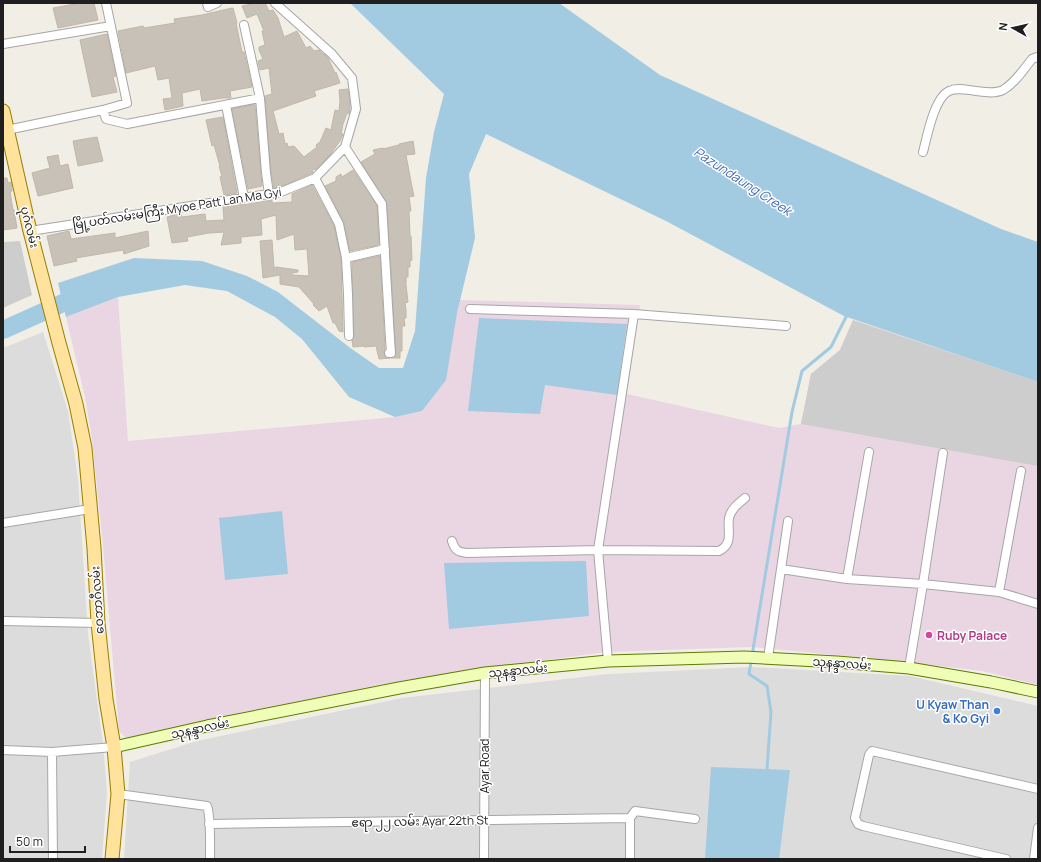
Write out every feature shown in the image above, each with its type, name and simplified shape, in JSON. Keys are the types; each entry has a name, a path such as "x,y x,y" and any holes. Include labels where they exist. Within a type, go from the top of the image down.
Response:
{"main road":[{"name":"ပုဂံလမ်း","path":"3,111 7,138 59,343"},
{"name":"ဝေဘာဂီလမ်း","path":"59,343 76,404 85,448 98,623 106,699 114,746 118,794 112,859"},
{"name":"သုနန္ဒာလမ်း","path":"114,746 207,726 485,673 608,661 744,657 909,668 991,682 1038,692"}],"street":[{"path":"7,138 127,103 106,3"},
{"path":"207,3 208,7 217,3"},
{"path":"275,3 332,54 352,78 356,109 346,147 382,204 391,353 389,353"},
{"path":"244,25 260,98 269,194"},
{"path":"3,44 111,26"},
{"path":"923,152 930,123 936,107 943,95 948,91 959,89 984,92 995,92 1002,90 1010,84 1032,59 1038,58"},
{"path":"103,110 106,118 127,124 260,98"},
{"path":"226,105 244,198"},
{"name":"မြို့ပတ်လမ်းမကြီး Myoe Patt Lan Ma Gyi","path":"30,231 282,192 315,178 346,147"},
{"path":"315,178 339,224 346,258 349,336"},
{"path":"346,258 385,249"},
{"path":"470,309 634,314 786,326"},
{"path":"608,661 598,550 634,314"},
{"path":"847,579 869,452"},
{"path":"909,668 943,453"},
{"path":"999,592 1021,472"},
{"path":"452,541 454,548 459,552 467,553 598,550 719,551 724,548 729,541 730,517 734,507 745,498"},
{"path":"3,523 90,509"},
{"path":"768,658 788,521"},
{"path":"781,569 847,579 923,584 999,592 1038,604"},
{"path":"3,621 98,623"},
{"name":"Ayar Road","path":"484,859 485,673"},
{"name":"သုနန္ဒာလမ်း","path":"3,750 52,752 114,746"},
{"path":"1006,859 858,824 855,818 869,755 872,751 1038,789"},
{"path":"52,752 53,859"},
{"path":"118,794 207,806 210,859"},
{"name":"ဧရာ ၂၂ လမ်း Ayar 22th St","path":"209,824 630,818 635,811 695,819"},
{"path":"630,818 630,859"},
{"path":"1034,859 1038,828"}],"shaded area":[{"path":"20,241 32,295 3,308 3,242"},
{"path":"118,297 128,441 395,417 422,411 457,313 460,300 640,305 627,394 779,428 801,424 811,374 840,350 853,320 1038,382 1038,685 982,671 898,661 751,647 607,652 484,668 383,684 201,722 129,741 119,731 92,439 85,397 66,317"},
{"path":"853,320 1038,382 1038,466 801,424 811,374 840,350"},
{"path":"43,332 68,411 78,479 88,634 103,744 107,792 102,859 3,859 3,348"},
{"path":"751,667 910,676 1038,706 1038,859 124,859 130,762 197,741 402,698 608,674"}],"water":[{"name":"Pazundaung Creek","path":"350,3 559,3 660,75 1001,229 1038,242 1038,382 844,316 666,221 486,134 469,174 475,238 457,313 446,380 422,411 395,417 349,397 302,339 275,317 227,291 185,285 118,297 66,317 58,283 134,258 202,261 247,276 278,292 349,347 379,368 403,368 415,331 426,178 434,132 444,94"},
{"path":"479,318 627,324 617,395 545,385 540,414 468,411"},
{"path":"282,511 288,574 225,580 219,518"},
{"path":"586,561 589,616 449,629 444,563"},
{"path":"711,767 790,770 779,859 705,859"}],"building":[{"path":"80,3 94,3 98,20 58,28 53,8"},
{"path":"255,3 265,3 269,11 273,10 278,18 284,37 297,31 306,48 310,46 314,51 319,50 324,54 328,58 335,73 336,72 340,83 314,91 316,96 273,111 279,134 283,133 285,144 287,143 288,147 294,146 304,157 317,147 316,145 320,142 326,128 331,130 335,110 339,111 339,90 348,89 350,106 349,114 347,113 343,124 341,134 343,134 330,155 316,169 312,170 312,173 280,187 274,188 271,172 265,96 272,94 269,68 260,70 258,61 263,59 259,47 265,45 262,31 264,31 257,14 247,18 242,6"},
{"path":"233,8 242,52 244,52 252,87 230,91 231,98 202,101 200,89 182,93 183,106 165,110 163,99 172,98 169,78 158,80 155,66 126,73 118,31 143,26 144,28 175,23 174,19"},
{"path":"107,34 116,76 113,77 117,92 92,97 80,40"},
{"path":"255,105 262,186 248,189 232,109"},
{"path":"223,117 237,193 224,195 220,177 222,176 220,166 214,145 212,146 206,120"},
{"path":"97,137 103,161 78,166 73,141"},
{"path":"413,141 415,154 406,155 414,196 409,197 411,211 409,211 412,260 410,261 410,267 408,267 408,277 406,277 408,302 405,303 406,318 404,318 405,326 402,326 402,351 400,351 400,358 391,358 396,356 396,353 387,204 361,162 375,154 373,150 383,149"},
{"path":"58,155 60,166 68,164 73,188 38,196 32,173 50,168 47,157"},
{"path":"353,170 377,206 379,245 350,251 344,222 325,186 336,181 336,177 341,174 342,177"},
{"path":"3,178 7,178 8,183 11,182 12,191 10,192 17,228 3,230"},
{"path":"312,185 334,226 341,259 343,332 339,331 335,323 333,323 327,306 319,311 299,287 280,284 280,275 263,278 260,241 272,240 274,268 298,270 298,272 292,273 292,275 309,276 307,249 295,250 294,234 277,240 276,215 261,219 262,235 241,237 241,243 221,245 224,232 187,237 188,241 172,243 167,217 181,213 182,217 205,214 206,221 224,220 223,207 272,200 272,203 292,202 292,194"},
{"path":"69,231 71,239 115,233 115,238 148,231 149,246 124,254 123,250 76,258 77,261 54,266 47,236"},
{"path":"380,256 384,353 386,358 390,358 379,359 376,346 353,347 352,262"}],"waterway":[{"path":"3,330 85,294"},
{"path":"767,769 771,712 767,686 749,674 792,412 802,371 831,347 848,313"}],"place":[{"name":"Ruby Palace","path":"929,635"},
{"name":"U Kyaw Than & Ko Gyi","path":"997,711"}]}
